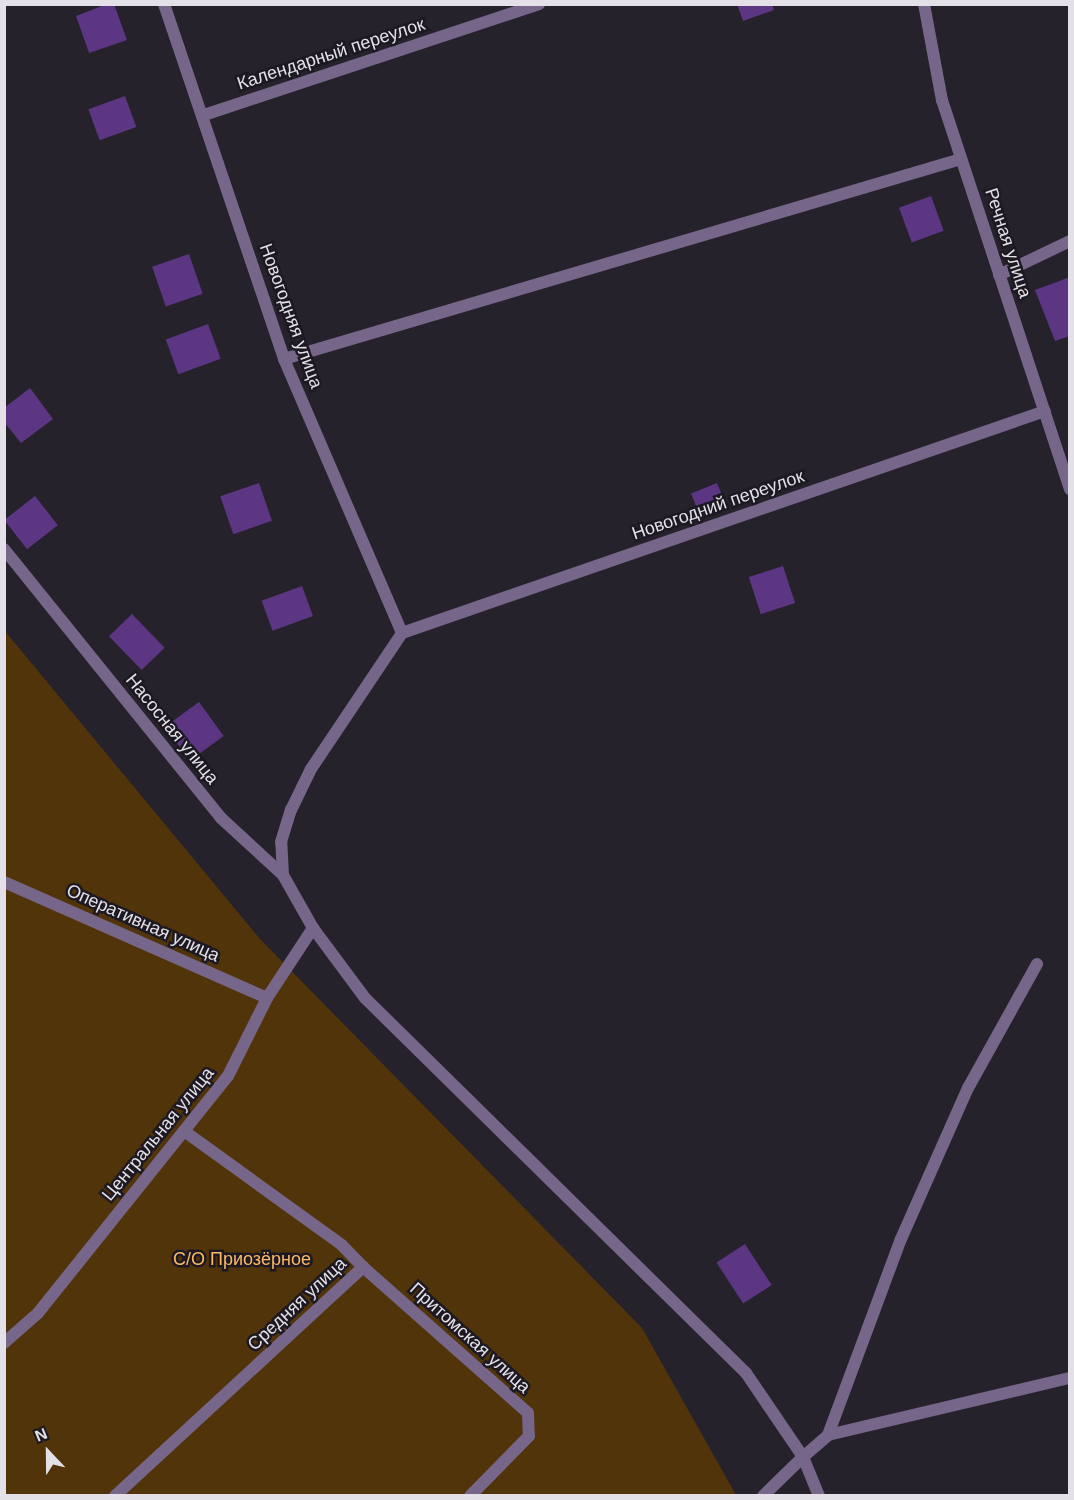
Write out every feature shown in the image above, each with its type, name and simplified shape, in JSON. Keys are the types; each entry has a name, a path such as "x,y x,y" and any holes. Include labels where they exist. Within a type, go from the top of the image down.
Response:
{"street":[{"name":"Новогодняя улица","path":"164,4 204,115 284,359 402,633"},
{"name":"Календарный переулок","path":"204,115 539,4"},
{"name":"Речная улица","path":"924,4 942,100 1070,489"},
{"path":"284,359 961,159"},
{"path":"999,275 1070,241"},
{"name":"Новогодний переулок","path":"402,633 1045,411"},
{"name":"Насосная улица","path":"4,549 221,818 283,875 313,928 365,998 447,1083 615,1240 746,1373 803,1457 819,1496"},
{"path":"283,875 281,842 311,769 402,633"},
{"name":"Оперативная улица","path":"4,882 267,998"},
{"name":"Центральная улица","path":"4,1343 38,1313 228,1076 267,998 313,928"},
{"path":"763,1496 828,1435 920,1196 968,1088 1037,964"},
{"name":"Средняя улица","path":"115,1496 363,1267 342,1245 184,1131"},
{"name":"Притомская улица","path":"363,1267 528,1413 529,1436 470,1496"},
{"path":"828,1435 1070,1378"}],"green space":[{"name":"С/О Приозёрное","path":"4,630 260,939 642,1328 736,1495 5,1495"}],"building":[{"path":"107,4 114,4 127,40 89,53 76,16"},
{"path":"737,4 772,4 774,10 743,21"},
{"path":"125,96 136,127 100,140 88,109"},
{"path":"931,196 944,231 912,242 899,208"},
{"path":"189,254 203,294 166,306 152,267"},
{"path":"1070,277 1070,336 1055,341 1035,290"},
{"path":"208,324 221,359 178,374 166,339"},
{"path":"30,388 53,419 21,443 4,422 4,408"},
{"path":"259,483 272,521 233,534 220,496"},
{"path":"717,483 726,505 700,516 691,493"},
{"path":"35,496 58,525 27,549 4,520"},
{"path":"783,566 795,603 761,614 749,577"},
{"path":"302,586 313,616 273,631 262,601"},
{"path":"132,614 165,648 142,670 109,636"},
{"path":"199,702 224,736 190,761 165,727"},
{"path":"745,1244 772,1285 743,1304 716,1263"}]}
